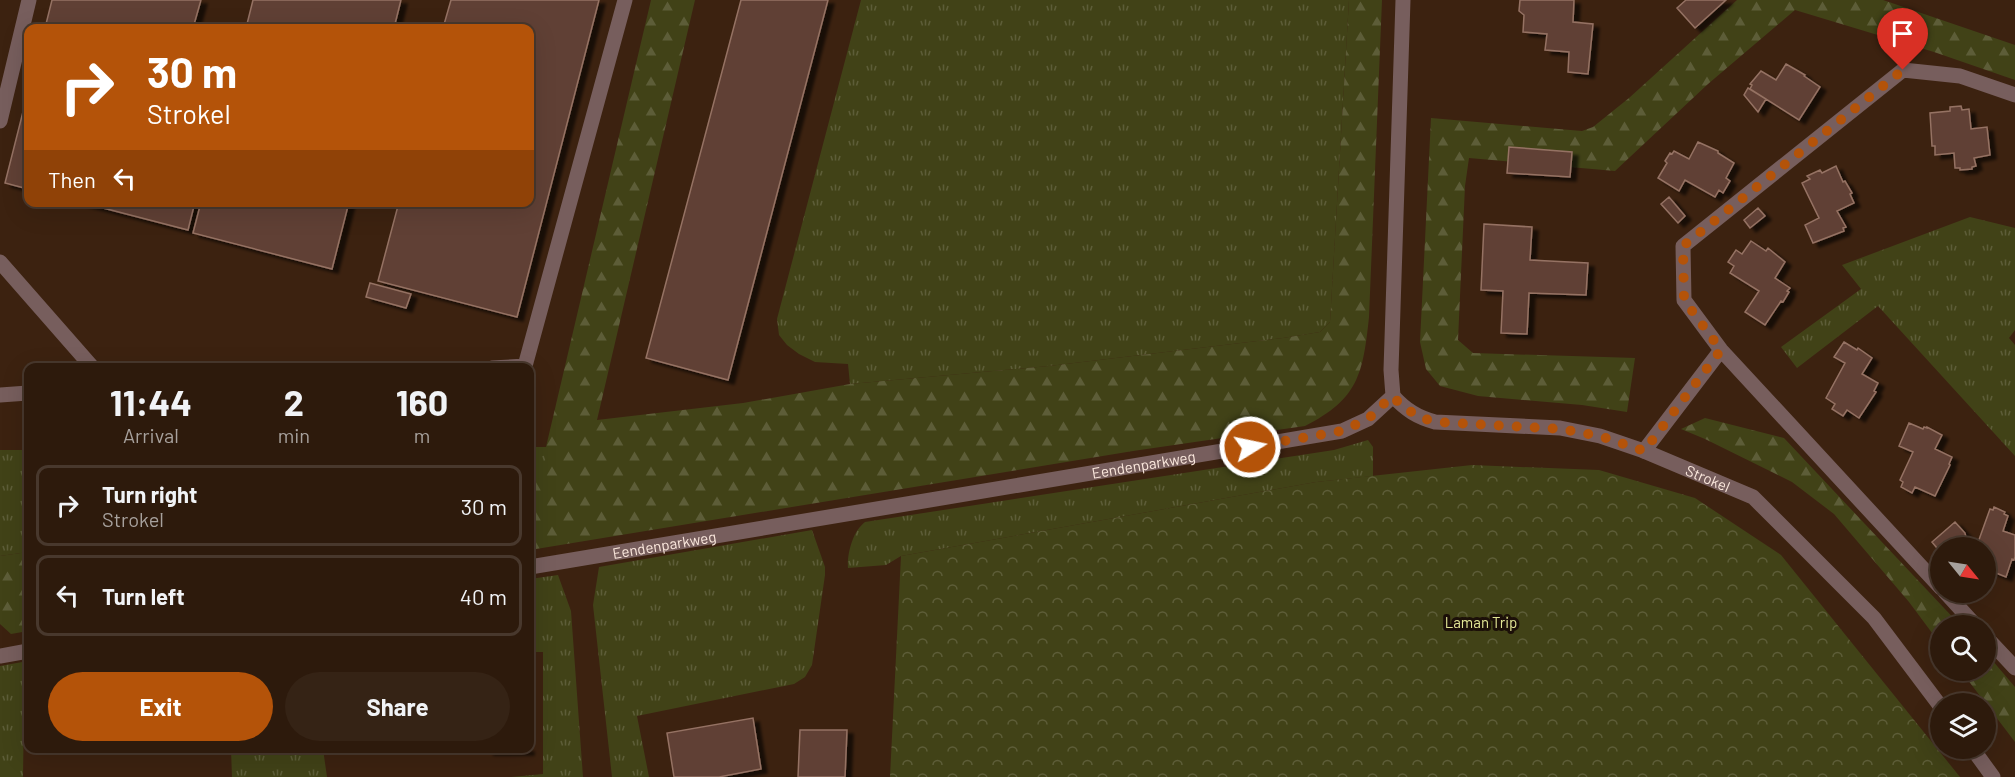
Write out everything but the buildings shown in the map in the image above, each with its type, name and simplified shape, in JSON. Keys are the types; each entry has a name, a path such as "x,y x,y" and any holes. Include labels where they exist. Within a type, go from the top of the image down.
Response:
{"street":[{"path":"0,121 29,0"},
{"path":"526,363 625,0"},
{"path":"1392,396 1403,0"},
{"path":"1930,576 1721,350 1684,300 1683,246 1903,70 1960,76 2015,95"},
{"path":"0,262 89,363"},
{"path":"1644,451 1721,350"},
{"path":"0,395 24,393"},
{"name":"Strokel","path":"1392,396 1418,418 1435,422 1560,429 1600,436 1644,451 1754,497 1874,618 1930,693"},
{"name":"Eendenparkweg","path":"534,566 1342,431 1368,419 1392,396"},
{"path":"1955,603 1966,615"},
{"path":"1996,648 2015,668"},
{"path":"0,656 24,652"},
{"path":"1980,759 1993,777"}],"green space":[{"path":"651,0 695,0 597,420 743,403 850,384 1049,366 1320,332 1330,322 1349,0 1382,0 1369,317 1364,354 1355,382 1347,394 1323,416 1305,426 1133,451 534,549 534,479 546,477 546,447"},
{"path":"861,0 1349,0 1330,322 1320,332 1283,338 1049,366 850,384 848,364 815,362 799,354 779,335 777,319"},
{"path":"1737,0 1883,0 2015,45 2015,80 1934,52 1795,10 1708,84 1615,171 1469,158 1465,186 1458,340 1473,353 1635,358 1627,412 1582,405 1478,396 1440,386 1426,369 1420,342 1431,118 1582,131 1593,127 1629,98"},
{"path":"1970,217 2015,228 2015,330 2009,338 2015,345 2015,456 1878,306 1797,368 1781,347 1861,289 1842,265"},
{"path":"1705,418 1784,438 1930,593 1930,603 1939,603 1951,615 1930,615 1930,630 1834,514 1792,482 1681,429"},
{"path":"1368,440 1373,447 1373,476 1316,482 901,556 886,565 848,568 852,543 857,531 865,522 1334,450"},
{"path":"534,447 546,447 546,478 534,480"},
{"path":"0,450 24,450 24,553 0,556"},
{"name":"Laman Trip","path":"1472,465 1599,470 1695,498 1781,555 1930,740 1930,759 1945,759 1960,777 890,777 901,556 1316,482"},
{"path":"812,530 825,567 825,575 812,665 805,677 794,684 637,716 649,777 612,777 593,605 599,567"},
{"path":"24,553 24,632 11,634 0,624 0,556"},
{"path":"558,575 571,611 583,777 511,777 543,774 543,652 534,652 534,578"},
{"path":"24,662 23,777 0,777 0,666"},
{"path":"1996,665 2015,687 2015,742 1996,717 1996,693 1978,693 1969,681 1996,681"},
{"path":"231,753 324,753 327,777 232,777"}],"route":[{"path":"1250,447 1342,431 1368,419 1392,396 1418,418 1435,422 1560,429 1600,436 1644,451 1721,350 1684,300 1683,246 1903,70"}]}
